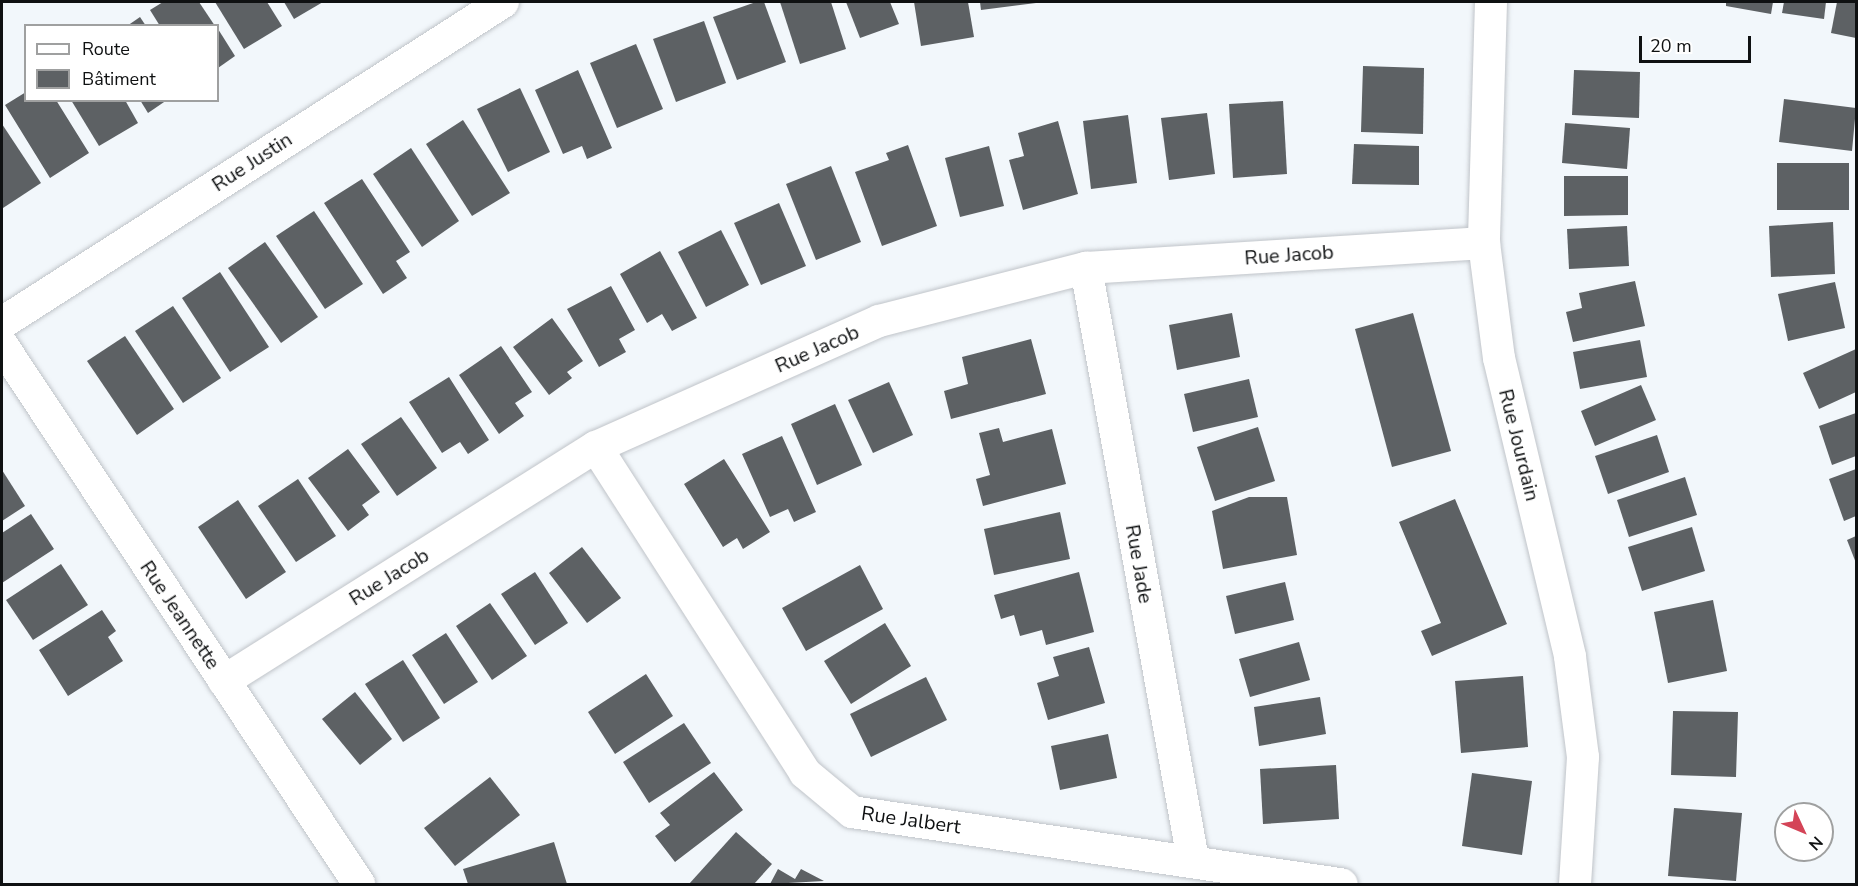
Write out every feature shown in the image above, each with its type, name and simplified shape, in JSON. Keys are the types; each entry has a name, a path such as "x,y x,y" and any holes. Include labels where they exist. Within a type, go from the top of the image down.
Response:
{"street":[{"name":"Rue Justin","path":"2,323 502,2"},
{"name":"Rue Jourdain","path":"1491,2 1484,243 1499,358 1570,657 1583,757 1575,885"},
{"name":"Rue Jacob","path":"224,681 596,447 879,321 1086,268 1484,243"},
{"name":"Rue Jade","path":"1086,268 1193,860"},
{"name":"Rue Jeannette","path":"2,345 359,885"},
{"name":"Rue Jalbert","path":"596,447 805,773 852,812 1193,860 1342,885"}],"building":[{"path":"163,2 199,2 214,24 159,24 150,10"},
{"path":"215,2 267,2 282,26 244,49"},
{"path":"284,2 323,2 294,19"},
{"path":"756,2 764,2 786,62 737,80 713,17"},
{"path":"780,2 831,2 846,49 800,64"},
{"path":"846,2 890,2 899,24 860,38"},
{"path":"914,2 968,2 974,37 921,46"},
{"path":"980,2 1036,2 1036,3 981,10"},
{"path":"1726,2 1773,2 1771,14 1726,6"},
{"path":"1784,2 1826,2 1824,19 1782,13"},
{"path":"1837,2 1856,2 1856,38 1831,33"},
{"path":"140,17 145,24 130,24"},
{"path":"704,21 726,83 676,102 653,39"},
{"path":"219,31 235,56 219,67"},
{"path":"636,44 663,109 617,128 590,63"},
{"path":"1363,66 1424,68 1423,134 1361,132"},
{"path":"578,70 612,148 587,159 582,146 563,154 535,90"},
{"path":"1574,70 1640,72 1639,118 1572,115"},
{"path":"520,88 550,152 508,172 477,109"},
{"path":"24,93 24,102 57,102 89,153 50,178 5,105"},
{"path":"1784,99 1856,108 1852,151 1779,142"},
{"path":"1283,101 1287,174 1233,178 1229,104"},
{"path":"72,102 126,102 138,123 99,146"},
{"path":"141,102 164,102 148,113"},
{"path":"1207,113 1215,174 1169,180 1161,118"},
{"path":"1128,115 1137,183 1091,189 1083,121"},
{"path":"463,120 510,193 472,216 426,144"},
{"path":"1058,121 1078,194 1023,210 1009,160 1024,156 1018,133"},
{"path":"1565,123 1630,128 1627,169 1562,163"},
{"path":"2,124 41,183 3,208 2,206"},
{"path":"1354,144 1419,146 1419,185 1352,184"},
{"path":"908,145 937,226 882,246 855,172 889,160 886,153"},
{"path":"989,146 1004,206 960,217 945,158"},
{"path":"411,148 459,221 422,247 373,174"},
{"path":"1777,163 1849,163 1849,210 1777,210"},
{"path":"831,166 861,242 816,260 786,184"},
{"path":"1564,176 1628,176 1628,215 1564,216"},
{"path":"362,179 410,252 396,261 407,278 383,294 324,203"},
{"path":"779,203 806,266 761,285 734,223"},
{"path":"314,211 363,284 325,309 276,236"},
{"path":"1833,222 1835,274 1771,277 1769,226"},
{"path":"1627,226 1629,266 1569,269 1567,229"},
{"path":"721,230 749,285 706,307 678,252"},
{"path":"265,242 318,317 281,343 228,268"},
{"path":"660,251 697,318 672,331 662,314 647,323 620,274"},
{"path":"220,272 269,347 230,372 182,298"},
{"path":"1635,281 1645,326 1573,342 1566,312 1582,308 1579,293"},
{"path":"1835,282 1845,328 1788,341 1778,294"},
{"path":"611,286 635,330 619,339 626,352 599,367 567,309"},
{"path":"173,306 221,378 183,403 135,331"},
{"path":"1232,313 1240,357 1177,370 1169,325"},
{"path":"1413,313 1451,451 1392,467 1355,329"},
{"path":"552,318 583,361 567,372 572,378 549,395 513,347"},
{"path":"125,336 174,409 137,435 87,361"},
{"path":"1031,339 1046,394 951,419 944,391 968,384 962,357"},
{"path":"1640,340 1647,377 1580,389 1573,352"},
{"path":"501,346 532,392 515,403 524,416 499,434 459,375"},
{"path":"1856,349 1856,392 1819,409 1803,373"},
{"path":"449,377 489,440 468,454 460,442 442,453 409,402"},
{"path":"1249,379 1258,417 1193,432 1184,394"},
{"path":"889,382 913,435 873,453 848,400"},
{"path":"1641,385 1656,420 1595,446 1581,411"},
{"path":"835,404 862,465 817,485 791,424"},
{"path":"1856,413 1856,456 1832,465 1819,426"},
{"path":"401,417 437,468 397,496 361,444"},
{"path":"1258,427 1275,481 1215,501 1197,447"},
{"path":"999,428 1003,442 1052,429 1066,484 983,506 976,479 990,475 979,433"},
{"path":"1657,435 1669,472 1608,494 1595,456"},
{"path":"782,436 816,512 794,522 788,509 770,517 742,454"},
{"path":"348,449 380,492 362,505 369,515 348,531 308,478"},
{"path":"724,459 770,532 743,549 737,538 723,547 684,484"},
{"path":"1856,469 1856,516 1844,521 1829,479"},
{"path":"2,470 25,506 2,521"},
{"path":"1685,477 1697,515 1629,537 1617,500"},
{"path":"298,479 336,536 296,562 258,506"},
{"path":"1249,497 1287,497 1297,555 1223,569 1212,511"},
{"path":"1455,499 1507,624 1432,656 1421,631 1441,623 1399,522"},
{"path":"238,500 286,572 246,599 198,527"},
{"path":"1060,512 1070,559 994,575 984,529"},
{"path":"31,514 54,549 2,583 2,533"},
{"path":"1692,527 1705,571 1642,591 1628,547"},
{"path":"1856,536 1856,563 1847,540"},
{"path":"582,547 621,598 587,623 549,573"},
{"path":"61,564 88,605 33,640 6,600"},
{"path":"860,565 883,609 806,651 782,608"},
{"path":"535,572 568,623 535,645 501,594"},
{"path":"1079,572 1094,632 1046,645 1042,630 1020,636 1014,615 1001,619 994,595"},
{"path":"1285,582 1294,620 1235,634 1226,596"},
{"path":"1713,600 1727,671 1668,683 1654,612"},
{"path":"490,603 527,656 492,680 456,626"},
{"path":"102,610 116,631 108,637 123,661 68,696 39,650"},
{"path":"885,623 911,666 851,704 824,661"},
{"path":"446,633 478,682 444,704 412,655"},
{"path":"1299,642 1310,680 1250,697 1239,659"},
{"path":"1089,647 1105,703 1048,720 1037,683 1059,676 1053,657"},
{"path":"403,660 440,718 403,742 365,684"},
{"path":"646,674 673,716 615,754 588,712"},
{"path":"1523,676 1528,747 1461,753 1455,681"},
{"path":"926,677 947,720 871,757 850,714"},
{"path":"355,692 392,739 360,765 322,719"},
{"path":"1320,697 1326,734 1259,746 1254,707"},
{"path":"1673,711 1738,712 1736,777 1671,775"},
{"path":"684,723 711,763 649,803 623,762"},
{"path":"1108,734 1117,778 1060,790 1051,746"},
{"path":"1336,765 1339,819 1263,824 1260,769"},
{"path":"714,772 743,810 675,862 655,836 670,825 660,813"},
{"path":"1472,773 1532,781 1522,855 1462,846"},
{"path":"490,777 520,815 455,866 424,828"},
{"path":"1674,808 1742,813 1736,881 1668,876"},
{"path":"736,832 772,864 754,884 689,884"},
{"path":"554,842 567,884 468,884 463,869"},
{"path":"778,869 795,879 801,869 824,881 770,884"}]}
